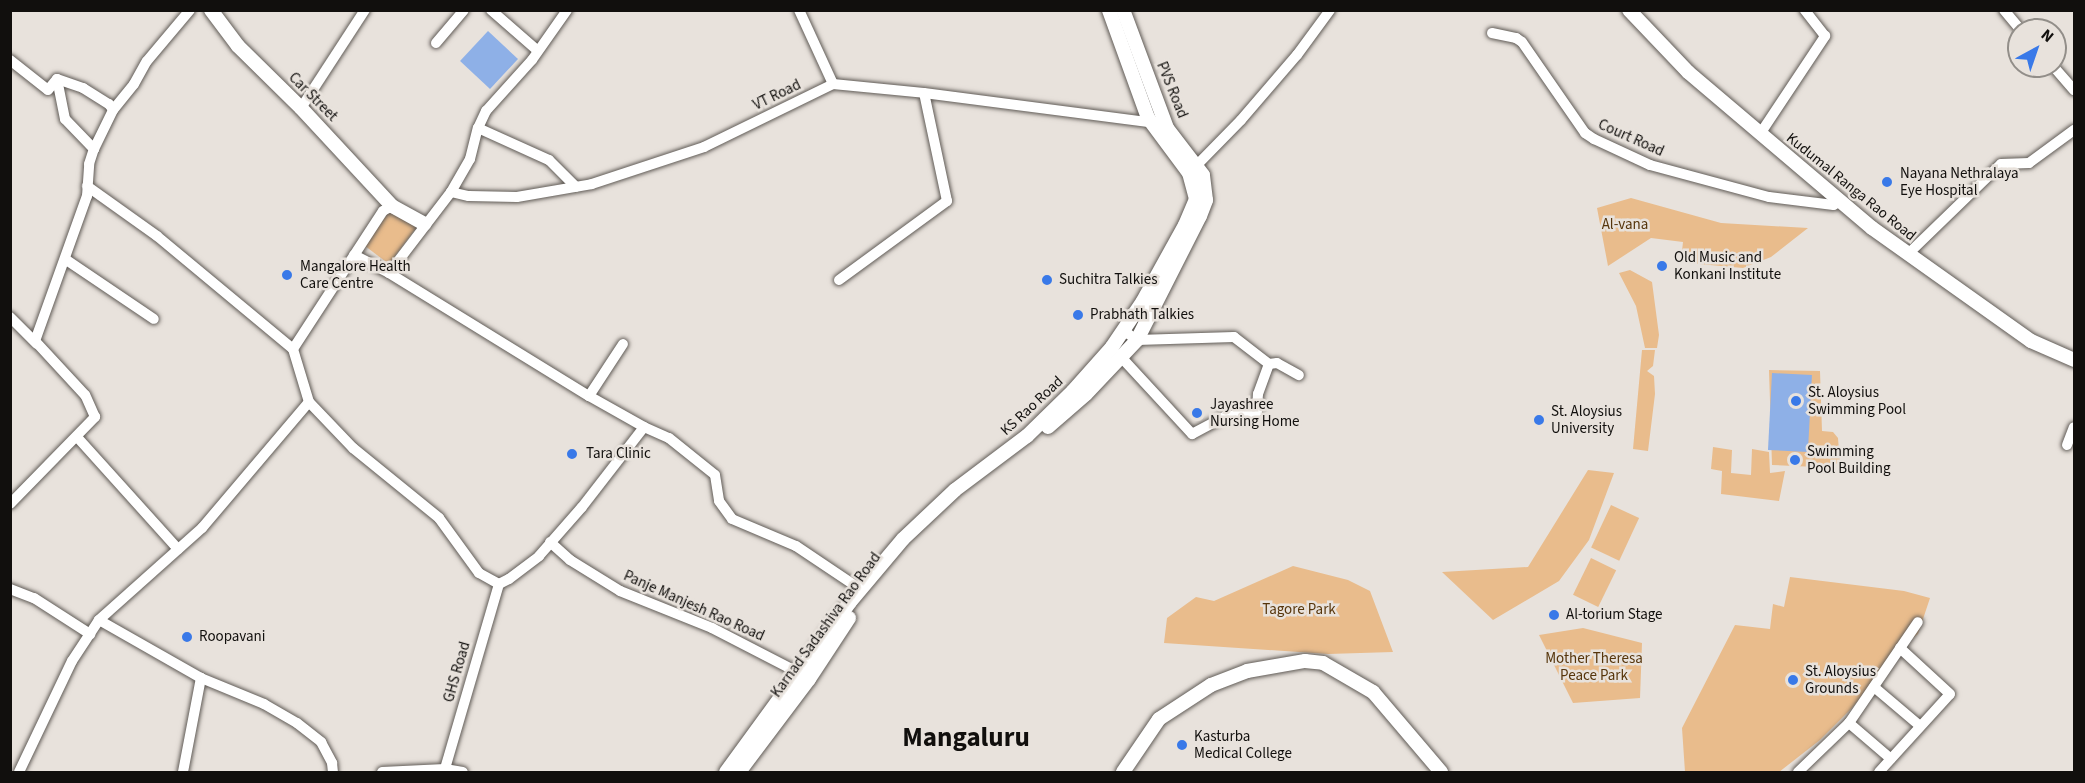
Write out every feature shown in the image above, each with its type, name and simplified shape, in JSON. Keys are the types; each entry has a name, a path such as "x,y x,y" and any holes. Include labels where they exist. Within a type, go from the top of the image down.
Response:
{"main road":[{"name":"Car Street","path":"211,10 238,46 301,108 392,206 424,224"},
{"name":"KS Rao Road","path":"726,772 739,752 804,676 861,589 923,519 1027,436 1065,398 1123,330 1159,273 1185,225 1196,199 1189,173 1158,123 1109,10"},
{"name":"PVS Road","path":"1123,10 1158,123 1199,170"},
{"name":"Kudumal Ranga Rao Road","path":"1629,10 1688,72 1842,208 2031,341 2074,360"},
{"name":"Karnad Sadashiva Rao Road","path":"739,772 804,676 892,559 943,512 1032,441 1086,394 1137,340 1206,200 1199,170"},
{"path":"1123,772 1159,719 1211,685 1247,671 1305,661 1323,663 1373,692 1441,772"}],"street":[{"path":"37,344 35,342 90,192 94,150 113,110 134,84 147,61 190,10"},
{"path":"301,108 365,10"},
{"path":"436,43 464,10"},
{"path":"491,10 538,51"},
{"path":"389,273 424,224 451,192 470,159 478,128 486,111 538,51 567,10"},
{"path":"799,10 833,84 924,93 1158,123"},
{"path":"1199,170 1297,55 1330,10"},
{"path":"1760,134 1826,36 1805,10"},
{"name":"Court Road","path":"1492,33 1516,38 1522,42 1585,133 1594,139 1650,165 1769,197 1842,208"},
{"path":"10,60 48,90 57,79"},
{"path":"2064,78 2074,90"},
{"path":"57,79 83,87 109,104 113,110"},
{"path":"57,79 65,119 94,150"},
{"name":"VT Road","path":"451,192 469,196 517,197 592,184 704,147 833,84"},
{"path":"839,280 947,201 924,93"},
{"path":"478,128 549,160 576,187"},
{"path":"1908,254 2001,164 2029,163 2074,130"},
{"path":"90,192 156,236 292,349 309,402 353,448 439,518 479,573 499,584 539,556 582,507 644,427"},
{"path":"292,349 383,211 392,206"},
{"path":"354,255 389,273 589,396 644,427 669,438 715,475 719,501 732,519 796,546 861,589"},
{"path":"65,259 154,319"},
{"path":"10,316 85,395 95,417 10,504"},
{"path":"1123,330 1137,340 1234,337 1269,364 1277,363 1299,375"},
{"path":"589,396 623,344"},
{"path":"1122,357 1192,434 1224,417 1257,412 1258,394 1269,364"},
{"path":"19,772 72,661 99,620 202,528 309,402"},
{"path":"2067,445 2074,427"},
{"path":"77,437 178,549"},
{"name":"Panje Manjesh Rao Road","path":"550,542 570,560 620,591 712,628 804,676"},
{"name":"GHS Road","path":"444,771 499,584"},
{"path":"10,589 34,598 90,634"},
{"path":"99,620 201,678 264,704 297,723 321,742 332,763 333,772"},
{"path":"1798,772 1849,723 1918,622"},
{"path":"1879,772 1920,726 1948,699 1950,692 1900,648"},
{"path":"183,772 201,678"},
{"path":"1874,687 1920,726"},
{"path":"1849,723 1891,759"},
{"path":"382,772 463,772"}],"green space":[{"name":"Al-vana","path":"1631,198 1721,223 1808,228 1771,257 1743,268 1688,263 1691,256 1682,251 1683,242 1651,238 1608,266 1597,208"},
{"path":"393,207 418,226 389,264 364,245"},
{"path":"1630,270 1652,282 1659,335 1657,348 1645,348 1636,306 1619,273"},
{"path":"1642,350 1655,350 1653,366 1647,371 1654,376 1655,394 1648,451 1633,449"},
{"name":"St. Aloysius Swimming Pool","path":"1769,370 1820,371 1822,431 1833,432 1838,438 1840,463 1816,467 1772,465"},
{"path":"1713,447 1732,450 1731,473 1751,475 1752,449 1769,452 1770,473 1785,471 1779,501 1721,494 1722,471 1711,469"},
{"path":"1588,470 1614,473 1589,540 1559,581 1493,620 1442,572 1528,567"},
{"path":"1611,505 1639,518 1619,561 1591,548"},
{"path":"1591,558 1616,570 1598,607 1573,595"},
{"name":"Tagore Park","path":"1293,566 1348,580 1370,591 1393,652 1328,654 1164,643 1167,618 1196,597 1214,601"},
{"name":"St. Aloysius Grounds","path":"1790,577 1904,591 1930,598 1918,634 1904,645 1851,709 1820,740 1779,772 1685,772 1682,728 1735,625 1770,629 1773,604 1784,607"},
{"name":"Mother Theresa Peace Park","path":"1583,628 1642,643 1640,698 1573,703 1539,635"}],"water":[{"path":"488,31 518,59 490,89 460,61"},
{"name":"St. Aloysius Swimming Pool","path":"1772,373 1812,375 1808,452 1768,450"}],"place":[{"name":"Nayana Nethralaya Eye Hospital","path":"1887,182"},
{"name":"Old Music and Konkani Institute","path":"1662,266"},
{"name":"Mangalore Health Care Centre","path":"287,275"},
{"name":"Suchitra Talkies","path":"1047,280"},
{"name":"Prabhath Talkies","path":"1078,315"},
{"name":"St. Aloysius Swimming Pool","path":"1796,401"},
{"name":"Jayashree Nursing Home","path":"1197,413"},
{"name":"St. Aloysius University","path":"1539,420"},
{"name":"Tara Clinic","path":"572,454"},
{"name":"Swimming Pool Building","path":"1795,460"},
{"name":"Al-torium Stage","path":"1554,615"},
{"name":"Roopavani","path":"187,637"},
{"name":"St. Aloysius Grounds","path":"1793,680"},
{"name":"Kasturba Medical College","path":"1182,745"}],"district":[{"name":"Mangaluru","path":"966,738"}]}
